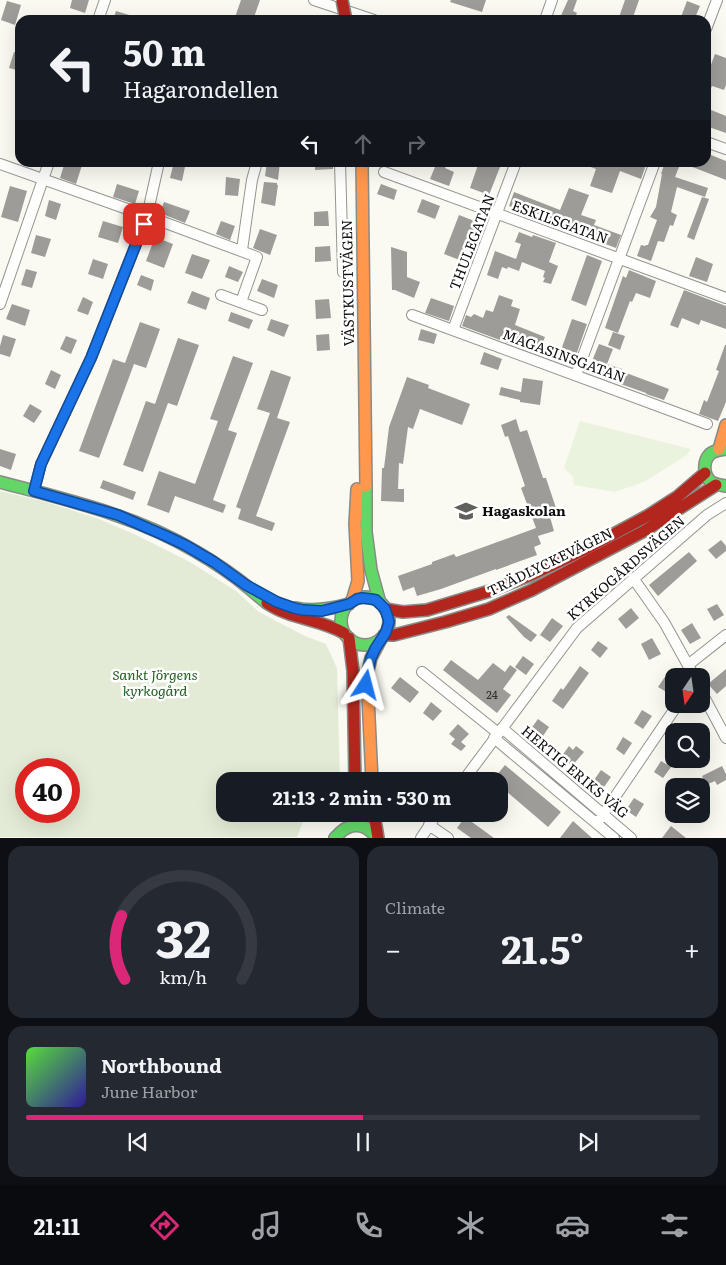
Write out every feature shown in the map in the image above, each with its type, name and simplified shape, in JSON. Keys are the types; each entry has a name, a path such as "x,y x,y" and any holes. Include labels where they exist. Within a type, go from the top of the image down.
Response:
{"street":[{"path":"100,15 105,0"},
{"path":"314,0 359,15"},
{"path":"342,0 345,15"},
{"path":"547,15 552,0"},
{"path":"711,16 717,0"},
{"path":"711,144 726,149"},
{"path":"0,164 257,256 241,302"},
{"path":"0,304 4,277 47,167"},
{"path":"34,491 41,464 91,358 147,216 158,167"},
{"path":"242,250 256,167"},
{"path":"340,167 343,272"},
{"name":"VÄSTKUSTVÄGEN","path":"362,167 366,532 371,570 383,606"},
{"name":"THULEGATAN","path":"453,330 514,167"},
{"path":"576,375 653,167"},
{"name":"ESKILSGATAN","path":"384,172 726,298"},
{"path":"221,294 262,310"},
{"name":"MAGASINSGATAN","path":"412,315 707,424"},
{"name":"VÄSTKUSTVÄGEN","path":"351,603 358,581 356,508 364,403"},
{"name":"TRÄDLYCKEVÄGEN","path":"721,486 709,480 704,468 710,454 723,449 725,430"},
{"name":"TRÄDLYCKEVÄGEN","path":"383,606 394,611 408,612 434,608 474,597 552,567 673,500 705,473"},
{"path":"0,482 118,515 152,529 214,562 272,607 297,617 329,625 353,642 362,645 372,644 383,637"},
{"name":"TRÄDLYCKEVÄGEN","path":"383,637 500,605 646,530 721,486"},
{"name":"KYRKOGÅRDSVÄGEN","path":"469,772 577,628 707,515 726,503"},
{"path":"633,578 664,622 690,668"},
{"path":"246,585 287,606 303,610 322,611 362,598 371,599 383,606 389,622 386,632 371,658 367,675 372,772"},
{"path":"351,603 344,610 342,625 353,671 355,772"},
{"path":"688,665 726,635"},
{"name":"HERTIG ERIKS VÄG","path":"422,672 631,838"},
{"path":"710,707 726,738"},
{"path":"597,824 672,713"},
{"name":"HERTIG ERIKS VÄG","path":"498,733 614,838"},
{"path":"337,834 346,822"},
{"path":"375,822 378,838"},
{"path":"421,837 431,822"},
{"path":"337,834 352,825 359,825 371,830 378,838"},
{"path":"429,825 448,838"}],"green space":[{"path":"580,421 691,449 687,455 644,482 615,492 574,485 573,477 564,468"},
{"name":"Sankt Jörgens kyrkogård","path":"0,491 46,502 99,519 134,534 190,562 236,591 259,612 305,636 326,644 337,668 340,772 216,772 216,822 303,822 297,837 0,837"}],"building":[{"path":"72,0 89,0 85,13 70,8"},
{"path":"241,0 260,0 255,15 236,15"},
{"path":"451,0 486,0 482,12 450,2"},
{"path":"568,0 577,0 573,11 577,13 576,15 561,15"},
{"path":"625,0 639,0 634,15 620,15"},
{"path":"7,1 21,5 18,15 15,15 15,25 1,20"},
{"path":"687,1 700,6 696,15 682,15"},
{"path":"116,11 129,15 115,15"},
{"path":"14,52 15,52 15,70 9,68"},
{"path":"715,54 726,58 726,85 724,90 712,86 711,88 711,65"},
{"path":"711,110 726,116 726,133 711,128"},
{"path":"711,155 726,161 726,180 692,167 711,167"},
{"path":"63,167 81,167 76,184 60,178"},
{"path":"173,167 185,167 182,181 170,178"},
{"path":"266,167 279,167 278,180 265,176"},
{"path":"315,167 333,167 333,169 315,170"},
{"path":"435,167 446,167 454,172 449,186 430,179"},
{"path":"477,167 500,167 489,195 470,188"},
{"path":"591,167 645,167 641,179 620,171 612,193 590,186 596,169"},
{"path":"663,167 679,167 675,177 708,188 705,197 677,187 671,212 677,215 673,226 670,225 664,242 658,241 651,261 637,256 641,245 648,245 657,220 650,217 656,207"},
{"path":"226,177 240,179 238,196 225,195"},
{"path":"264,182 277,183 278,185 275,206 261,203"},
{"path":"117,184 139,191 135,204 113,197"},
{"path":"381,184 397,190 394,200 377,194"},
{"path":"10,186 27,191 18,222 1,217"},
{"path":"569,188 589,195 581,215 596,220 594,225 621,235 616,248 567,230 568,226 534,212 533,215 509,206 514,192 560,210"},
{"path":"702,197 709,199 694,240 687,237"},
{"path":"422,199 440,206 435,219 417,212"},
{"path":"49,200 61,204 56,220 45,216"},
{"path":"164,202 190,211 185,223 160,213"},
{"path":"328,211 329,226 314,226 314,212"},
{"path":"459,215 477,222 462,261 444,254"},
{"path":"103,221 123,227 118,243 98,237"},
{"path":"221,221 235,226 230,240 216,234"},
{"path":"260,229 277,235 270,255 253,248"},
{"path":"519,232 556,243 549,262 558,266 551,284 543,282 545,271 522,262 519,271 502,267 498,279 487,275 495,251 516,259 521,244 515,242"},
{"path":"36,235 51,239 45,257 31,253"},
{"path":"155,237 173,244 164,268 146,261"},
{"path":"330,246 331,261 315,262 315,247"},
{"path":"391,247 407,252 407,277 420,282 414,298 392,290"},
{"path":"192,254 210,260 202,279 185,273"},
{"path":"587,255 602,261 586,306 571,300"},
{"path":"696,257 713,264 707,282 689,276"},
{"path":"93,259 108,264 103,279 88,274"},
{"path":"229,266 243,272 238,282 225,277"},
{"path":"26,269 37,272 32,288 21,285"},
{"path":"629,270 656,281 650,298 636,293 632,302 630,301 618,333 605,328 623,276 626,278"},
{"path":"141,275 154,280 151,291 137,285"},
{"path":"262,279 278,285 274,298 257,291"},
{"path":"684,290 726,306 726,329 701,320 699,325 682,318 678,328 670,325"},
{"path":"192,291 210,298 206,310 187,303"},
{"path":"499,295 513,300 511,306 520,309 515,325 545,337 538,354 462,326 466,315 471,317 474,314 483,318 486,310 493,312"},
{"path":"83,297 93,302 88,315 77,311"},
{"path":"431,298 454,306 449,321 425,313"},
{"path":"329,299 331,318 316,319 315,300"},
{"path":"12,304 30,310 25,326 6,319"},
{"path":"231,312 253,320 249,329 228,321"},
{"path":"271,319 289,325 284,337 267,330"},
{"path":"572,319 587,324 575,358 560,353"},
{"path":"140,322 160,329 146,368 134,364 99,458 79,451 113,359 125,363"},
{"path":"421,329 437,334 434,344 418,340"},
{"path":"613,332 625,336 620,350 608,345"},
{"path":"329,334 330,350 317,351 316,335"},
{"path":"3,335 16,339 10,357 0,354"},
{"path":"66,336 77,340 71,354 60,349"},
{"path":"178,338 199,345 177,406 168,403 143,472 123,465 146,401 155,404"},
{"path":"599,344 613,349 607,364 669,389 664,400 595,375 590,366"},
{"path":"725,345 726,402 718,421 699,414 704,400 707,402 719,371 716,370"},
{"path":"484,352 502,359 498,370 480,364"},
{"path":"233,356 253,363 228,430 237,433 213,500 226,505 223,513 175,496 169,513 147,505 159,471 195,484 218,421 210,419"},
{"path":"51,370 61,375 55,389 45,384"},
{"path":"271,370 291,377 277,418 290,422 256,516 275,523 272,531 238,519 241,509 236,507 270,413 257,409"},
{"path":"407,377 429,385 428,388 470,404 462,425 420,409 413,429 408,427 403,464 399,463 398,489 404,489 404,502 381,501 382,468 384,468 389,427"},
{"path":"523,378 543,381 540,405 520,402 520,400 499,395 501,387 521,392"},
{"path":"30,404 42,411 34,423 23,416"},
{"path":"516,419 520,432 527,430 543,478 546,478 558,514 550,517 554,531 538,536 541,544 534,547 537,555 417,596 414,587 403,591 398,576 454,554 456,557 536,528 521,488 525,486 508,436 505,437 501,425"},
{"path":"0,449 16,454 11,470 0,466"},
{"path":"103,480 136,492 133,500 100,488"},
{"path":"721,540 726,546 726,551 716,559 708,550"},
{"path":"689,552 697,561 658,596 649,585"},
{"path":"717,604 724,615 714,621 707,609"},
{"path":"631,608 639,618 626,629 618,619"},
{"path":"509,615 537,635 531,642 506,617"},
{"path":"552,618 563,626 550,642 540,635"},
{"path":"692,623 701,638 690,644 681,630"},
{"path":"652,638 661,654 649,660 641,644"},
{"path":"598,641 608,648 600,658 591,650"},
{"path":"523,656 534,664 526,675 515,667"},
{"path":"451,660 478,680 493,663 505,672 510,665 517,670 503,689 511,695 497,713 443,670"},
{"path":"580,666 589,673 563,709 552,701 561,688 563,690"},
{"path":"726,669 726,686 717,694 710,686 710,682"},
{"path":"400,677 419,692 410,703 391,688"},
{"path":"665,677 665,691 658,687"},
{"path":"431,702 442,711 433,721 423,713"},
{"path":"642,710 652,716 643,729 634,723"},
{"path":"538,719 549,727 541,739 530,730"},
{"path":"458,724 469,734 461,742 466,746 461,751 451,744 455,739 449,734"},
{"path":"623,737 632,743 624,755 616,749"},
{"path":"569,746 573,750 576,746 584,752 572,766 561,757"},
{"path":"661,761 665,763 665,768 670,768 663,778 654,772"},
{"path":"505,765 561,812 548,827 508,793 508,772 499,772"},
{"path":"722,766 726,774 726,780 717,785 715,781 710,783 710,778 703,778 702,776"},
{"path":"601,770 611,777 602,790 592,783"},
{"path":"634,798 644,804 636,817 626,810"},
{"path":"573,821 592,838 560,838"},
{"path":"461,822 472,822 494,838 471,838 457,828"},
{"path":"671,826 686,838 662,838"}],"traffic: fast":[{"path":"726,449 710,454 706,460 705,468 706,475 710,481 726,486"},
{"path":"0,482 125,518 172,538 209,559 267,603"},
{"path":"366,486 366,532 371,570 380,603"},
{"path":"365,597 374,599 382,604 387,612 389,621 387,630 382,638 374,643 365,645 356,643 348,638 343,630 341,621 343,612 348,604 356,599 365,597"},
{"path":"296,608 309,610 349,604"},
{"path":"335,838 351,826 361,826 372,832 377,838"}],"traffic: slow":[{"path":"362,167 366,486"},
{"path":"719,449 726,425"},
{"path":"352,601 358,581 355,524 357,489"},
{"path":"372,772 367,675 371,658 381,639"}],"traffic: jam":[{"path":"342,0 345,15"},
{"path":"385,609 403,612 427,610 493,590 531,575 588,548 649,515 677,497 705,473"},
{"path":"384,635 394,635 489,609 532,590 646,530 716,485"},
{"path":"267,603 285,612 335,628 344,633"},
{"path":"349,638 353,671 355,772"},
{"path":"375,822 378,838"}],"place":[{"name":"Hagaskolan","path":"466,511"}],"route":[{"path":"144,224 91,358 41,464 34,491 118,515 166,536 214,562 246,585 287,606 303,610 322,611 349,604 357,599 376,600 385,609 389,622 386,632 375,649 368,666 366,685"}]}
